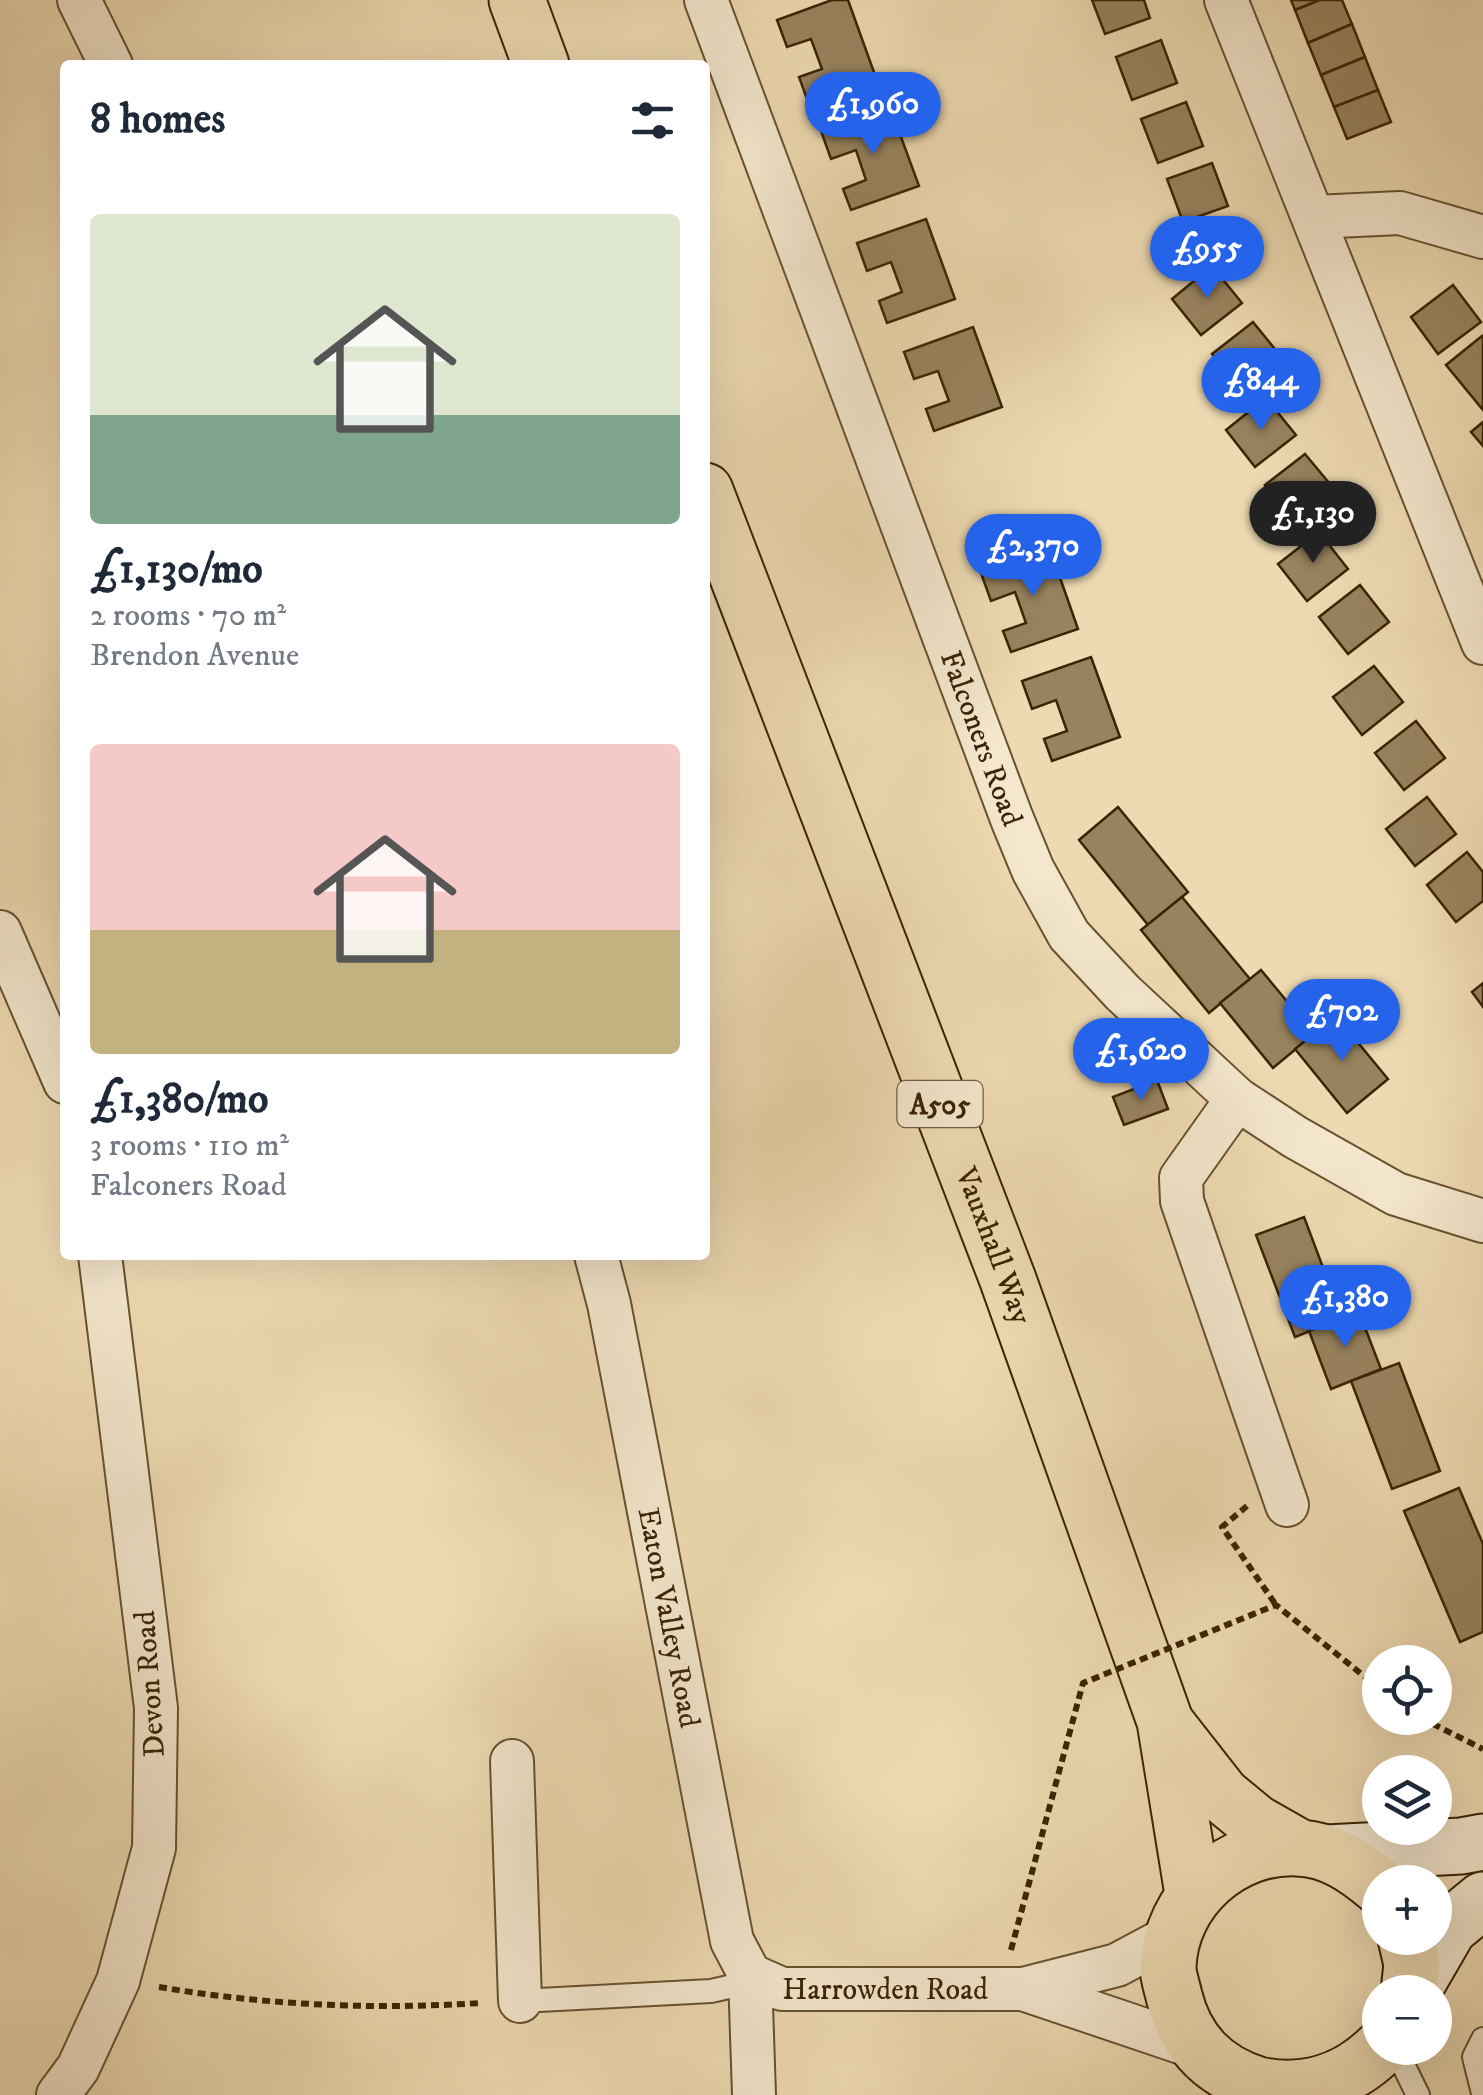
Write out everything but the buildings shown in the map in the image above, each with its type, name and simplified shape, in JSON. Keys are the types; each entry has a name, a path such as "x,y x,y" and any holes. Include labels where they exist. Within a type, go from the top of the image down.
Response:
{"main road":[{"path":"516,0 539,60"},
{"name":"Vauxhall Way","path":"710,503 1008,1280 1164,1722 1183,1915 1168,1970 1180,2023 1208,2068"},
{"name":"Vauxhall Way","path":"1164,1722 1222,1795 1256,1823 1362,1872"},
{"path":"1183,1915 1232,1862 1269,1849 1314,1850"},
{"path":"1208,2068 1274,2090 1314,2088 1364,2069"}],"street":[{"path":"79,0 109,60"},
{"name":"Falconers Road","path":"706,0 1033,870 1068,935 1122,993 1238,1099 1295,1137 1396,1194 1483,1221"},
{"path":"1226,0 1483,643"},
{"path":"1314,217 1400,213 1483,237"},
{"path":"0,932 60,1070"},
{"path":"1238,1099 1180,1178 1182,1201 1287,1504"},
{"name":"Devon Road","path":"58,2095 78,2068 118,1981 154,1848 156,1708 101,1260"},
{"name":"Eaton Valley Road","path":"597,1260 732,1941 750,1975"},
{"path":"512,1760 520,2001"},
{"path":"1314,1850 1483,1842"},
{"path":"1421,1975 1450,1928 1483,1900"},
{"name":"Harrowden Road","path":"750,1975 782,1989 1117,1965 1183,1915"},
{"name":"Harrowden Road","path":"1017,1970 1208,2068"},
{"path":"750,1975 754,2095"}],"lane":[{"path":"520,2001 711,1991 732,1986 750,1975"},
{"path":"1483,2039 1474,2058 1483,2093"},
{"path":"1364,2069 1418,2095"}],"path":[{"path":"1222,1528 1276,1606 1362,1675"},
{"path":"1017,1970 1083,1683 1276,1606"},
{"path":"1452,1734 1483,1749"},
{"path":"118,1981 199,1994 332,2006 520,2001"}]}
